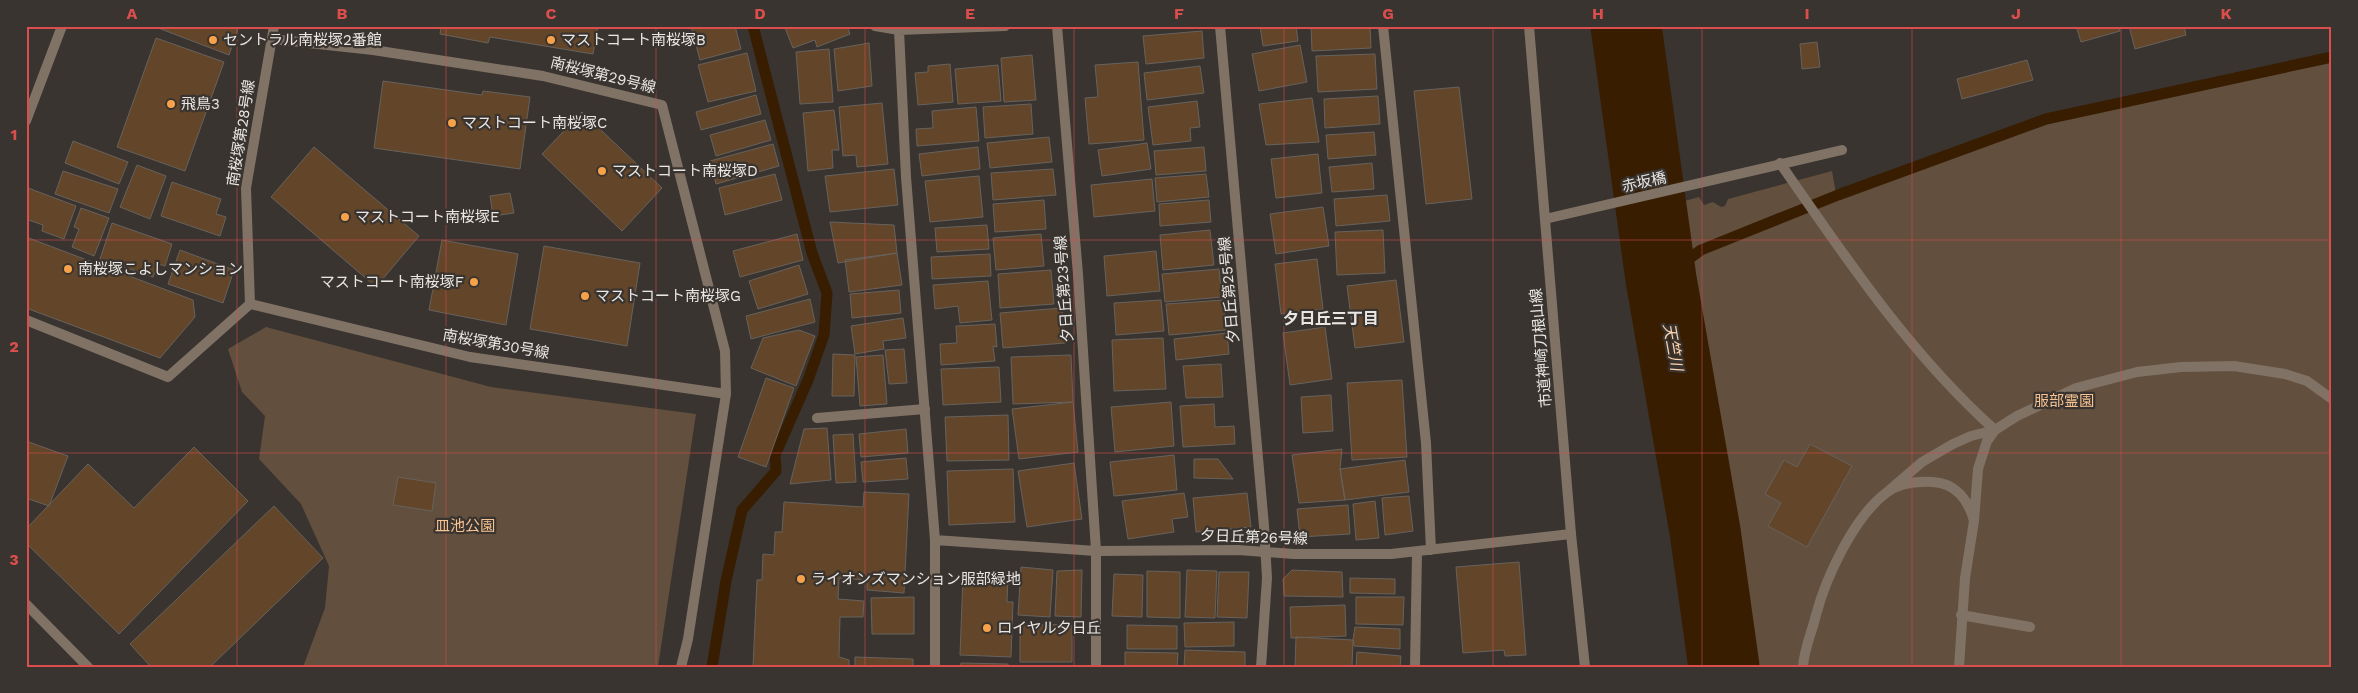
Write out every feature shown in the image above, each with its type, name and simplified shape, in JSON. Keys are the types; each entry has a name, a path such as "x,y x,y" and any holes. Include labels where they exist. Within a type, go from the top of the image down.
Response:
{"street":[{"path":"26,121 62,26"},
{"name":"南桜塚第28号線","path":"250,304 246,188 274,26"},
{"path":"875,26 899,30 1005,26"},
{"name":"夕日丘第23号線","path":"1057,26 1078,274 1096,551 1096,667"},
{"name":"夕日丘第25号線","path":"1220,26 1267,578 1261,667"},
{"path":"1383,26 1426,443 1431,550"},
{"name":"市道神崎刀根山線","path":"1529,26 1571,534 1585,667"},
{"path":"899,30 906,177 935,540 935,667"},
{"name":"南桜塚第29号線","path":"272,39 373,50 543,76 662,105 725,351 726,394"},
{"name":"赤坂橋","path":"1546,220 1842,150"},
{"path":"1780,164 1884,307 1966,404 1995,430"},
{"path":"26,320 168,377 250,304"},
{"name":"南桜塚第30号線","path":"250,304 470,357 726,394"},
{"path":"1803,667 1822,593 1835,562 1860,523 1886,493 1922,462 1945,449 1971,436 1995,430 2017,416 2076,388 2117,376 2160,368 2226,366 2286,374 2307,381 2332,399"},
{"path":"682,667 688,640 726,394"},
{"path":"817,418 925,409"},
{"path":"1958,667 1961,615 1974,521 1978,469 1987,441 1995,430"},
{"path":"1886,493 1909,483 1922,481 1938,482 1963,496 1971,510 1974,521"},
{"name":"夕日丘第26号線","path":"935,540 1096,551 1179,549 1381,554 1416,552 1571,534"},
{"path":"1415,667 1416,552"},
{"path":"26,604 88,667"},
{"path":"1961,615 2030,627"}],"green space":[{"name":"服部霊園","path":"2332,61 2332,667 1750,667 1695,302 1677,203 1699,197 1704,205 1713,202 1721,207 1725,206 1728,199 1832,171 1837,199 2047,123"},
{"name":"皿池公園","path":"266,327 491,387 696,414 658,667 303,667 325,608 329,566 301,504 259,459 265,416 242,392 228,349"}],"building":[{"name":"セントラル南桜塚2番館","path":"153,26 239,26 229,55"},
{"name":"マストコート南桜塚B","path":"441,26 598,26 593,54 490,37 488,43 440,34"},
{"path":"691,26 735,26 741,49 700,60"},
{"path":"791,26 847,26 850,34 817,47 815,40 793,48 785,28"},
{"path":"1260,26 1296,26 1298,41 1263,46"},
{"path":"1311,26 1370,26 1371,48 1312,51"},
{"path":"2076,26 2118,26 2120,31 2081,42"},
{"path":"2129,26 2184,26 2186,35 2135,49"},
{"path":"1202,31 1204,58 1146,64 1143,36"},
{"name":"飛鳥3","path":"156,38 224,62 185,171 117,147"},
{"path":"1817,42 1820,67 1802,69 1800,44"},
{"path":"869,43 872,86 838,91 834,49"},
{"path":"1300,45 1307,82 1259,91 1252,54"},
{"path":"829,49 833,102 800,104 796,52"},
{"path":"747,53 756,91 708,102 698,65"},
{"path":"1375,54 1377,89 1318,92 1316,56"},
{"path":"1032,55 1036,100 1004,102 1001,58"},
{"path":"2027,60 2033,80 1962,99 1957,79"},
{"path":"1138,62 1144,140 1089,144 1085,98 1098,97 1095,65"},
{"path":"950,64 953,102 918,105 915,73 928,72 928,66"},
{"path":"998,65 1001,101 958,104 955,69"},
{"path":"1200,66 1204,93 1147,100 1144,73"},
{"name":"マストコート南桜塚C","path":"383,81 482,95 483,91 530,97 520,169 374,148"},
{"path":"1459,87 1472,199 1426,204 1414,91"},
{"path":"756,95 761,114 701,130 696,112"},
{"path":"1378,96 1380,124 1325,128 1324,99"},
{"path":"1312,98 1319,142 1266,145 1259,104"},
{"path":"1197,101 1200,127 1190,128 1191,141 1153,145 1148,107"},
{"path":"882,103 888,164 857,167 856,155 843,156 839,107"},
{"path":"1031,104 1033,134 985,138 983,107"},
{"path":"976,107 979,141 917,146 916,129 933,128 932,111"},
{"path":"834,110 839,150 832,150 833,168 808,171 803,113"},
{"name":"マストコート南桜塚D","path":"582,112 662,188 622,231 542,154"},
{"path":"765,120 771,140 716,156 710,135"},
{"path":"1374,132 1376,155 1328,159 1326,135"},
{"path":"1049,137 1052,162 990,168 987,143"},
{"path":"73,141 128,162 119,184 65,163"},
{"path":"1147,143 1151,169 1102,176 1098,150"},
{"path":"773,144 779,166 716,184 710,161"},
{"name":"マストコート南桜塚E","path":"314,147 419,236 376,287 271,197"},
{"path":"978,147 980,169 922,176 919,154"},
{"path":"1204,147 1206,171 1156,175 1154,151"},
{"path":"1318,154 1322,193 1276,198 1271,159"},
{"path":"1372,163 1374,189 1332,192 1329,167"},
{"path":"137,165 166,176 150,219 120,207"},
{"path":"894,169 898,205 830,212 825,176"},
{"path":"1053,169 1056,195 993,200 991,173"},
{"path":"63,171 118,189 109,213 55,194"},
{"path":"775,174 782,200 725,215 719,188"},
{"path":"1206,174 1209,197 1157,202 1155,178"},
{"path":"979,176 983,217 930,222 925,181"},
{"path":"1152,179 1155,211 1094,217 1091,185"},
{"path":"172,182 221,199 216,214 226,217 220,236 161,216"},
{"path":"28,188 76,206 64,239 42,231 43,225 26,219 26,194"},
{"path":"510,193 514,213 493,216 490,196"},
{"path":"1387,195 1390,221 1336,226 1334,199"},
{"path":"1044,200 1046,229 995,232 993,204"},
{"path":"1209,200 1211,222 1160,226 1159,204"},
{"path":"1323,207 1329,246 1276,254 1270,214"},
{"path":"81,208 109,218 94,256 72,247 79,229 74,227"},
{"path":"830,222 894,225 897,253 838,263"},
{"path":"112,223 172,244 165,266 158,264 153,277 100,259"},
{"path":"987,225 989,249 937,252 935,228"},
{"path":"1210,230 1214,265 1163,270 1160,235"},
{"path":"1383,230 1385,273 1337,275 1335,232"},
{"path":"797,234 803,260 740,277 733,251"},
{"path":"1041,234 1044,266 996,270 993,238"},
{"name":"南桜塚こよしマンション","path":"26,237 193,300 195,317 160,358 26,308"},
{"name":"マストコート南桜塚F","path":"442,240 518,254 506,325 429,310"},
{"name":"マストコート南桜塚G","path":"544,246 640,263 627,346 530,329"},
{"path":"180,250 234,270 223,303 168,284"},
{"path":"1156,251 1160,291 1107,296 1104,256"},
{"path":"897,253 902,285 849,292 845,260"},
{"path":"990,254 991,276 932,279 931,257"},
{"path":"1317,259 1323,309 1281,314 1275,264"},
{"path":"799,265 808,294 758,309 749,281"},
{"path":"1219,269 1222,297 1165,302 1162,274"},
{"path":"1051,270 1054,304 1000,308 998,274"},
{"path":"1396,280 1404,342 1355,348 1347,286"},
{"path":"988,281 992,320 960,323 958,306 935,309 933,285"},
{"path":"899,290 901,313 852,318 850,294"},
{"path":"810,299 815,322 751,339 746,316"},
{"path":"1161,300 1164,331 1116,335 1114,303"},
{"path":"1223,300 1226,330 1169,335 1166,304"},
{"path":"1062,308 1065,343 1003,348 1000,313"},
{"path":"903,318 906,338 883,341 884,349 855,354 851,326"},
{"path":"995,324 997,347 993,346 995,361 941,365 940,344 957,343 956,326"},
{"path":"1325,327 1332,379 1290,385 1283,333"},
{"path":"799,330 815,336 796,386 751,368 763,338"},
{"path":"1227,333 1229,354 1176,360 1174,339"},
{"path":"1163,338 1166,389 1114,391 1112,340"},
{"path":"904,349 907,383 889,384 885,350"},
{"path":"833,354 855,355 854,396 832,396"},
{"path":"883,355 887,404 860,406 856,357"},
{"path":"1071,355 1073,402 1013,404 1011,357"},
{"path":"1221,364 1223,397 1186,398 1183,366"},
{"path":"999,367 1001,402 943,405 941,369"},
{"path":"766,378 794,388 766,467 738,457"},
{"path":"1402,380 1407,457 1352,460 1347,383"},
{"path":"1331,395 1333,431 1303,433 1301,397"},
{"path":"1073,402 1078,452 1019,459 1012,409"},
{"path":"1171,402 1174,446 1115,452 1111,407"},
{"path":"1214,404 1215,427 1234,426 1235,444 1183,447 1180,406"},
{"path":"1008,415 1009,460 947,461 945,417"},
{"path":"827,428 831,480 790,484 804,429"},
{"path":"906,429 908,453 861,457 859,434"},
{"path":"853,434 856,482 836,483 833,435"},
{"path":"26,441 68,456 49,506 26,498"},
{"path":"1810,444 1852,466 1807,547 1768,526 1781,503 1765,494 1784,460 1797,467"},
{"path":"194,447 248,501 119,634 26,543 26,529 88,464 134,508"},
{"path":"1342,449 1340,469 1345,500 1299,503 1292,455"},
{"path":"1174,455 1177,490 1114,496 1110,462"},
{"path":"906,458 908,479 863,482 861,462"},
{"path":"1194,459 1218,459 1233,479 1194,478"},
{"path":"1405,460 1409,492 1345,500 1340,469"},
{"path":"1074,463 1082,519 1027,527 1018,471"},
{"path":"1013,469 1015,522 949,525 947,471"},
{"path":"398,477 436,483 432,511 393,505"},
{"name":"ライオンズマンション服部緑地","path":"864,492 909,494 904,593 867,590 867,580 839,578 838,599 864,601 863,617 840,617 839,657 849,660 849,667 753,667 757,580 762,580 763,554 774,555 775,532 782,532 784,502 863,507"},
{"path":"1184,493 1188,517 1172,519 1174,532 1128,539 1122,501"},
{"path":"1247,493 1251,527 1196,532 1193,498"},
{"path":"1409,496 1413,531 1385,535 1382,498"},
{"path":"1375,501 1379,538 1356,540 1353,504"},
{"path":"1348,505 1350,534 1300,537 1297,509"},
{"path":"274,506 323,558 210,667 151,667 130,644"},
{"path":"1519,562 1526,655 1505,656 1504,650 1463,653 1456,567"},
{"path":"1021,567 1053,570 1050,617 1018,615"},
{"path":"1082,570 1081,617 1055,616 1057,571"},
{"path":"1187,570 1217,571 1215,618 1185,617"},
{"path":"1292,570 1342,572 1343,597 1284,596 1283,579"},
{"path":"1147,571 1180,572 1180,618 1147,617"},
{"path":"1219,572 1249,572 1247,618 1217,617"},
{"path":"1114,574 1143,575 1142,617 1112,616"},
{"name":"ロイヤル夕日丘","path":"963,576 1008,578 1007,602 1013,602 1011,657 960,655"},
{"path":"1350,578 1395,579 1395,594 1350,593"},
{"path":"914,597 914,634 872,634 871,598"},
{"path":"1356,597 1404,597 1403,625 1356,624"},
{"path":"1345,605 1346,636 1291,638 1290,607"},
{"path":"1234,622 1234,646 1185,647 1184,623"},
{"path":"1020,624 1072,625 1072,662 1020,662"},
{"path":"1127,625 1177,626 1177,649 1127,649"},
{"path":"1355,627 1400,629 1400,649 1354,646"},
{"path":"1296,637 1353,640 1352,667 1295,667"},
{"path":"1185,650 1245,652 1245,667 1184,667"},
{"path":"1125,652 1178,653 1177,667 1125,667"},
{"path":"1357,652 1401,656 1400,667 1356,667"},
{"path":"855,657 913,659 913,667 855,667"},
{"path":"961,663 1008,664 1008,667 960,667"}],"waterway":[{"path":"712,667 726,581 742,510 776,471 775,455 808,380 824,335 827,293 812,253 753,26"},
{"name":"天竺川","path":"1626,26 1661,279 1705,531 1724,667"},
{"path":"1661,279 1701,250 1838,195 2046,119 2332,57"}],"place":[{"name":"セントラル南桜塚2番館","path":"213,40"},
{"name":"マストコート南桜塚B","path":"551,40"},
{"name":"飛鳥3","path":"171,104"},
{"name":"マストコート南桜塚C","path":"452,123"},
{"name":"マストコート南桜塚D","path":"602,171"},
{"name":"マストコート南桜塚E","path":"345,217"},
{"name":"南桜塚こよしマンション","path":"68,269"},
{"name":"マストコート南桜塚F","path":"474,282"},
{"name":"マストコート南桜塚G","path":"585,296"},
{"name":"ライオンズマンション服部緑地","path":"801,579"},
{"name":"ロイヤル夕日丘","path":"987,628"}],"district":[{"name":"夕日丘三丁目","path":"1331,318"}]}
